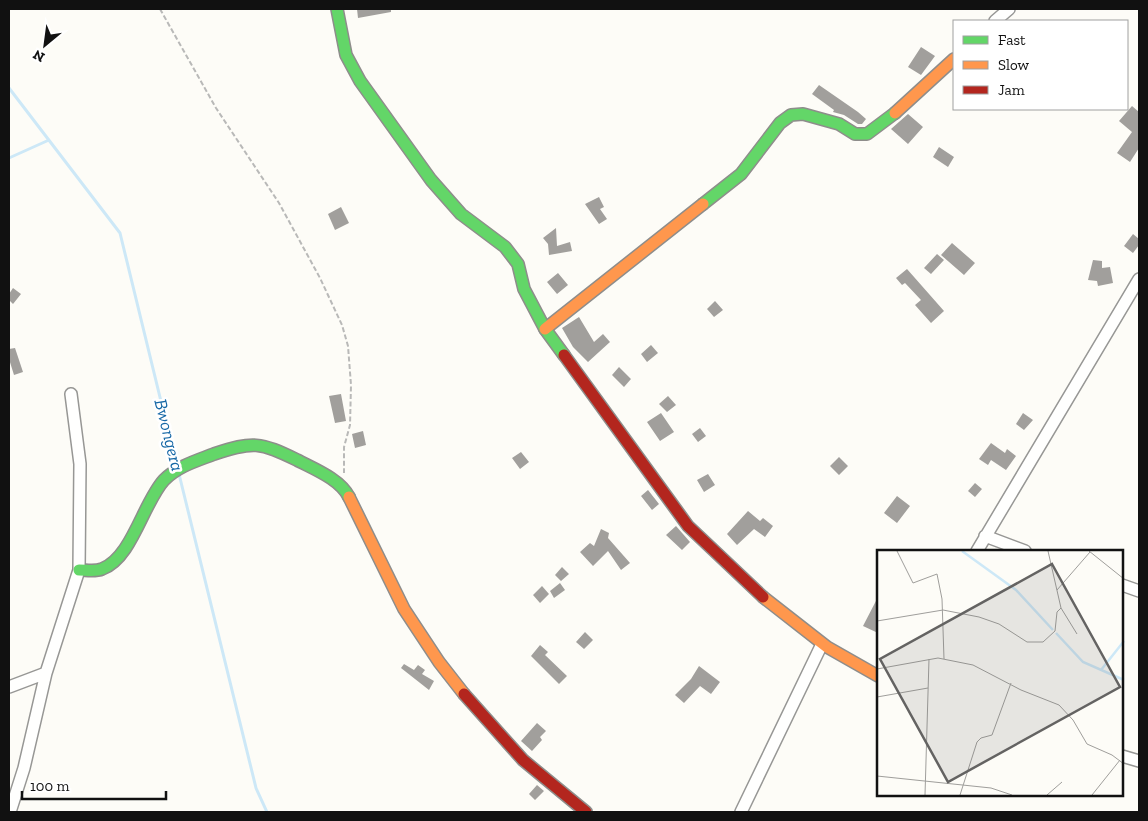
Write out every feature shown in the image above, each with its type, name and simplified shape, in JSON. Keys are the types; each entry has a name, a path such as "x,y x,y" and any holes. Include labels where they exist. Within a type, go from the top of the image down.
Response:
{"street":[{"path":"337,9 346,55 360,81 431,180 461,214 505,247 518,264 524,289 545,329 688,526 716,554 822,644 848,662 877,676"},
{"path":"997,20 1009,9"},
{"path":"545,329 741,174 780,123 791,116 803,114 839,124 856,134 867,134 886,121 953,60"},
{"path":"978,550 1139,279"},
{"path":"10,812 24,768 46,674 79,570 80,464 71,394"},
{"path":"79,570 102,569 110,564 133,533 150,498 173,472 189,464 250,443 269,446 338,482 347,493 404,609 439,662 475,708 522,760 586,812"},
{"path":"985,536 1022,550"},
{"path":"1123,585 1139,591"},
{"path":"741,812 822,644"},
{"path":"9,687 46,674"},
{"path":"1123,756 1139,761"}],"path":[{"path":"160,9 216,108 279,203 320,278 342,325 348,346 351,375 352,410 343,463 347,493"}],"building":[{"path":"357,9 391,9 391,12 358,18"},
{"path":"921,47 935,56 921,75 908,67"},
{"path":"819,85 866,119 862,124 858,124 844,115 833,112 834,110 812,94"},
{"path":"1132,106 1139,112 1139,148 1130,162 1117,153 1132,132 1119,121"},
{"path":"908,114 923,127 908,144 891,129"},
{"path":"939,147 954,157 948,167 933,157"},
{"path":"599,197 604,207 600,209 607,219 599,224 585,204"},
{"path":"341,207 349,223 335,230 328,214"},
{"path":"556,228 557,246 570,242 572,251 549,255 548,244 543,238"},
{"path":"1133,234 1139,239 1139,245 1133,253 1124,246"},
{"path":"952,243 975,263 964,275 941,255"},
{"path":"937,254 944,260 931,274 924,268"},
{"path":"1093,260 1102,261 1102,268 1110,267 1113,283 1098,286 1097,281 1088,280"},
{"path":"907,269 944,311 931,323 915,305 921,300 905,283 902,285 896,278"},
{"path":"558,273 568,285 557,294 547,282"},
{"path":"13,288 21,294 13,304 9,300 9,294"},
{"path":"715,301 723,310 714,317 707,309"},
{"path":"579,317 594,342 603,334 610,342 588,362 573,347 562,328"},
{"path":"651,345 658,353 647,362 641,354"},
{"path":"15,348 23,372 14,375 9,359 9,349"},
{"path":"619,367 631,379 624,387 612,375"},
{"path":"341,394 346,421 335,423 329,396"},
{"path":"668,396 676,405 667,412 659,404"},
{"path":"661,413 674,432 660,441 647,422"},
{"path":"1023,413 1033,420 1024,430 1016,424"},
{"path":"700,428 706,436 698,442 692,434"},
{"path":"363,431 366,445 355,448 352,434"},
{"path":"991,443 1005,453 1007,449 1016,456 1006,470 991,460 988,465 979,459"},
{"path":"521,452 529,462 520,469 512,458"},
{"path":"839,457 848,466 839,475 830,466"},
{"path":"708,474 715,485 704,492 697,480"},
{"path":"975,483 982,489 975,497 968,491"},
{"path":"648,490 659,504 652,510 641,496"},
{"path":"897,496 910,506 897,523 884,513"},
{"path":"748,511 760,521 763,518 773,526 765,537 754,529 737,545 727,534"},
{"path":"676,526 690,542 682,550 666,535"},
{"path":"601,529 609,533 608,538 630,563 621,570 608,551 593,566 580,552 590,543 594,546"},
{"path":"562,567 569,574 561,581 555,575"},
{"path":"560,583 565,590 554,598 550,591"},
{"path":"542,586 549,594 540,603 533,595"},
{"path":"877,599 877,633 863,626"},
{"path":"585,632 593,640 584,649 576,642"},
{"path":"540,645 548,652 545,655 567,676 559,684 531,656"},
{"path":"404,664 414,670 418,665 425,670 422,674 434,681 429,690 401,668"},
{"path":"699,666 720,682 711,694 700,686 684,703 675,695 691,679"},
{"path":"537,723 546,731 540,737 542,740 532,751 521,741"},
{"path":"537,785 544,791 535,800 529,794"}],"waterway":[{"name":"Bwongera","path":"9,88 120,233 176,463"},
{"path":"9,158 49,140"},
{"name":"Bwongera","path":"179,474 256,788 267,812"}],"traffic: fast":[{"path":"337,9 346,55 360,81 431,180 461,214 505,247 518,264 524,289 545,329 564,355"},
{"path":"703,204 741,174 780,123 791,115 803,114 839,124 855,134 867,134 895,113"},
{"path":"79,570 93,571 102,569 121,554 157,490 169,475 188,464 238,447 256,445 297,460 326,475 339,485 349,497"}],"traffic: slow":[{"path":"895,113 953,60"},
{"path":"545,329 703,204"},
{"path":"349,497 404,609 439,662 464,694"},
{"path":"763,597 827,647 877,675"}],"traffic: jam":[{"path":"564,355 688,526 763,597"},
{"path":"464,694 523,760 586,812"}]}
